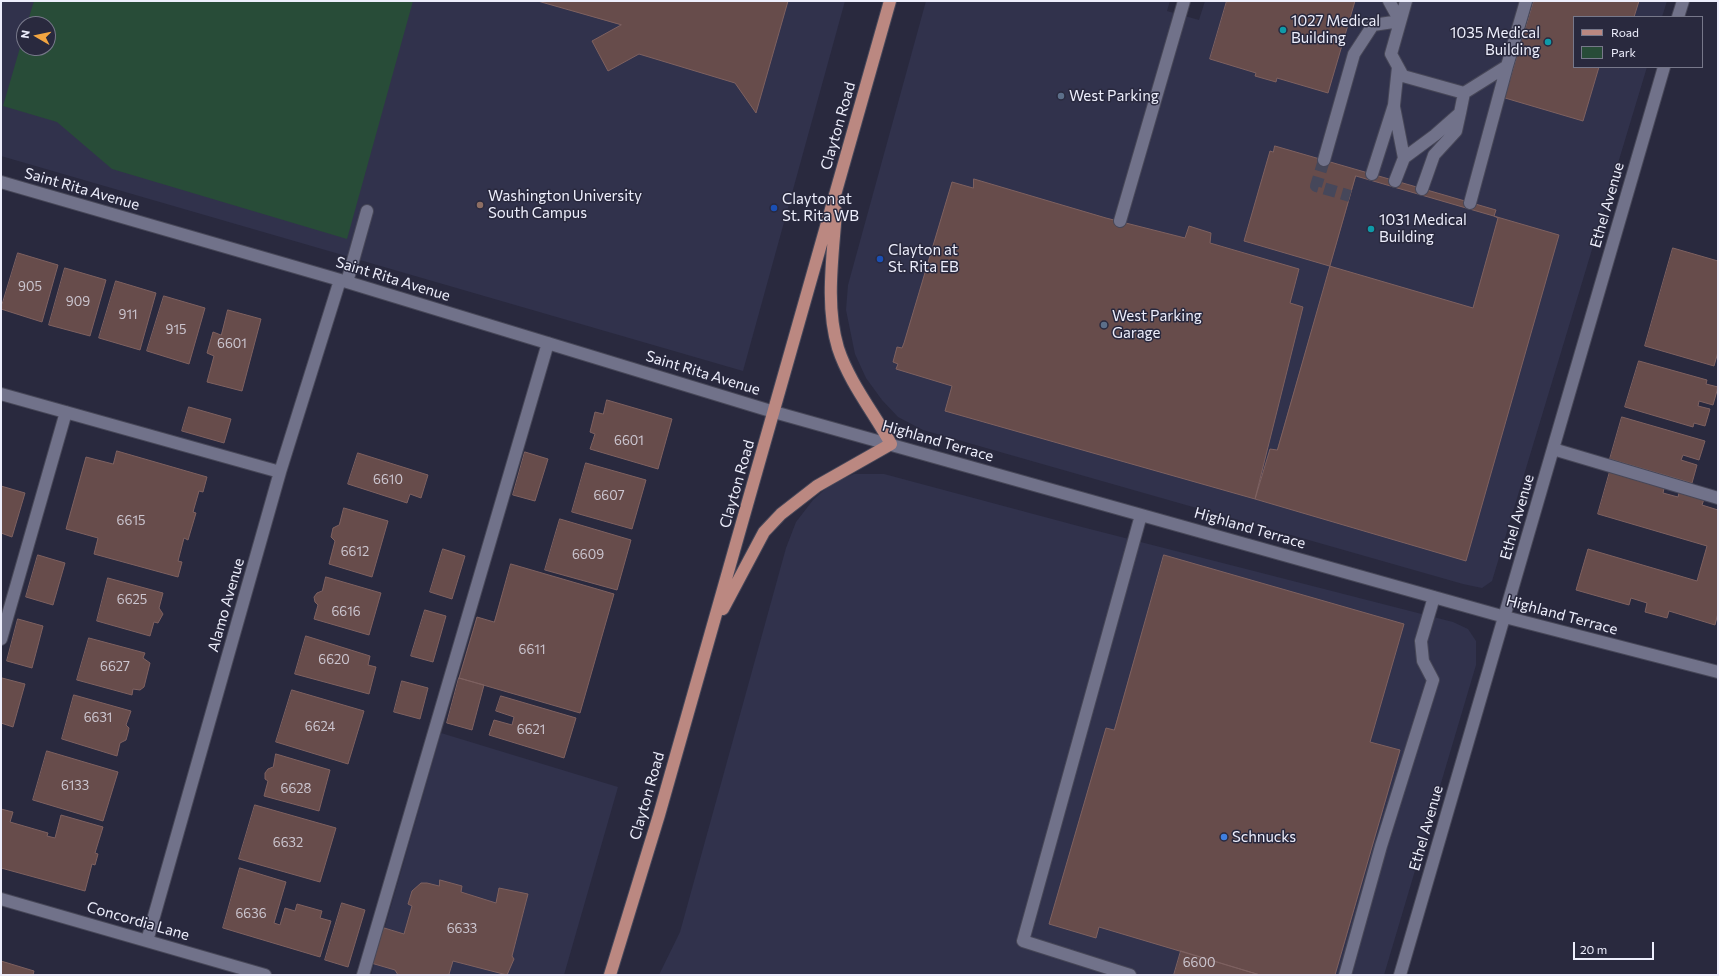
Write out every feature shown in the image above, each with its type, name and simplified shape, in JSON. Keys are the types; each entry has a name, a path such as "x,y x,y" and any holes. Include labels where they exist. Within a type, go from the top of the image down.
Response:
{"main road":[{"name":"Clayton Road","path":"610,975 652,839 890,1"},
{"path":"712,629 764,532 781,514 817,486 891,444 845,365 838,349 833,328 831,302 838,186"}],"street":[{"path":"1120,221 1184,1"},
{"path":"1389,1 1400,21"},
{"path":"1406,1 1391,54 1403,76 1464,93"},
{"path":"1470,203 1526,1"},
{"path":"1678,16 1683,1"},
{"path":"1324,160 1354,54 1373,25 1400,21"},
{"path":"1422,189 1434,155 1456,131 1464,93 1507,66"},
{"path":"1372,174 1394,106 1398,67"},
{"name":"Ethel Avenue","path":"1400,975 1664,68"},
{"path":"1394,106 1404,158 1396,181"},
{"path":"1404,158 1435,135 1460,113"},
{"name":"Saint Rita Avenue","path":"1,182 344,281 774,412"},
{"name":"Alamo Avenue","path":"147,941 280,472 367,211"},
{"path":"363,975 548,343"},
{"path":"1,394 280,472"},
{"path":"1,639 66,412"},
{"name":"Highland Terrace","path":"774,412 1505,617 1718,672"},
{"path":"1553,449 1718,498"},
{"path":"1130,975 1023,941 1141,515"},
{"path":"1345,975 1381,846 1433,680 1423,661 1421,642 1434,597"},
{"name":"Concordia Lane","path":"1,898 265,975"}],"shaded area":[{"name":"Washington University South Campus","path":"1,1 845,1 743,371 1,156"},
{"path":"926,1 1170,1 1167,11 1199,20 1205,1 1667,1 1662,16 1573,16 1573,68 1647,68 1492,581 1482,588 1463,584 923,430 898,417 882,400 866,378 855,354 846,310 848,285"},
{"path":"854,474 884,474 1082,527 1453,622 1468,629 1476,641 1476,665 1384,975 659,975 680,932 786,548 796,522 813,500 832,483"},
{"path":"441,733 618,787 564,975 371,975"}],"green space":[{"path":"34,1 413,1 347,239 112,169 57,122 3,106 18,56 56,56 56,16 29,16"}],"building":[{"path":"538,1 788,1 756,113 735,83 639,54 608,71 592,41 621,25"},
{"name":"1027 Medical Building","path":"1227,1 1355,1 1328,93 1277,78 1276,82 1255,76 1256,73 1210,59"},
{"name":"1035 Medical Building","path":"1534,1 1639,1 1634,16 1573,16 1573,68 1599,68 1583,121 1505,98"},
{"name":"1031 Medical Building","path":"1275,146 1496,210 1494,216 1498,218 1473,308 1244,241 1270,151 1273,152"},
{"path":"1356,176 1559,235 1466,561 1255,499 1270,449 1277,450"},
{"name":"West Parking Garage","path":"974,179 1106,218 1185,238 1189,226 1211,233 1210,243 1299,269 1290,303 1303,307 1255,499 945,411 952,386 896,369 898,364 893,362 897,347 902,348 904,343 952,182 973,188"},
{"path":"1673,248 1718,261 1718,352 1714,366 1645,346"},
{"path":"18,253 58,265 42,322 1,309"},
{"path":"65,268 106,280 90,336 49,325"},
{"path":"116,281 156,293 140,350 99,338"},
{"path":"164,296 205,308 189,364 147,351"},
{"path":"228,310 261,319 242,391 207,382 214,356 207,353 213,332 221,335"},
{"path":"1639,361 1707,380 1706,384 1718,387 1713,405 1699,401 1698,406 1710,409 1705,426 1694,423 1693,427 1625,407"},
{"path":"607,400 672,419 658,469 590,449 595,434 590,432 595,412 603,414"},
{"path":"189,407 231,419 224,443 182,431"},
{"path":"1622,417 1705,441 1699,460 1683,455 1681,460 1697,465 1692,483 1610,459"},
{"path":"117,451 207,477 203,492 199,491 193,512 196,513 188,540 184,538 178,561 182,562 178,577 94,554 98,538 66,529 86,457 113,464"},
{"path":"525,452 548,459 535,501 513,495"},
{"path":"358,453 428,475 421,498 410,494 407,503 348,484"},
{"path":"586,463 646,480 632,529 572,512"},
{"path":"1611,468 1665,484 1663,493 1678,497 1680,489 1705,496 1702,505 1718,510 1718,613 1715,625 1669,611 1667,618 1645,612 1647,603 1631,598 1629,605 1576,590 1588,549 1697,581 1707,546 1598,514"},
{"path":"1,486 25,493 12,537 1,533"},
{"path":"344,508 388,521 372,577 329,564 335,541 331,537 333,528 339,525"},
{"path":"560,519 631,540 617,590 545,570"},
{"path":"443,549 465,556 452,599 430,592"},
{"path":"38,555 65,563 53,605 26,597"},
{"name":"Schnucks","path":"1164,555 1404,624 1370,742 1400,750 1335,975 1260,975 1099,927 1096,938 1049,924 1106,728 1114,730"},
{"path":"511,564 614,594 580,713 459,678 477,617 494,622"},
{"path":"326,577 381,593 369,635 314,619 318,605 315,602 314,597 317,593 322,591"},
{"path":"108,578 163,593 159,608 163,614 158,623 154,622 150,636 97,621"},
{"path":"425,610 446,616 433,662 411,656"},
{"path":"18,619 43,626 32,668 7,661"},
{"path":"306,636 370,656 368,665 376,667 369,694 295,674"},
{"path":"89,638 145,653 143,658 150,663 144,687 140,690 133,689 132,695 77,680"},
{"path":"2,678 25,684 13,727 1,723"},
{"path":"459,678 484,685 472,730 447,723"},
{"path":"402,681 428,688 420,719 394,712"},
{"path":"292,690 364,711 348,764 276,742"},
{"path":"74,695 131,711 126,725 129,728 126,740 120,743 117,756 62,739"},
{"path":"501,696 576,718 564,758 489,735 494,720 512,725 514,717 496,711"},
{"path":"47,751 118,772 103,821 33,800"},
{"path":"276,754 330,770 319,811 264,796 268,781 265,779 265,773 268,769 273,767"},
{"path":"255,805 336,828 320,882 239,859"},
{"path":"1,809 13,812 10,822 48,833 47,836 55,838 61,815 103,827 95,853 98,854 95,865 92,864 85,891 1,868"},
{"path":"240,868 286,882 274,923 280,925 285,908 295,911 297,904 322,911 320,918 331,921 320,957 223,928"},
{"path":"440,880 462,886 461,892 496,903 499,888 528,894 512,956 514,959 507,975 453,961 449,974 452,975 398,975 395,970 371,963 381,927 404,934 412,906 408,904 412,891 421,883 439,886"},
{"path":"342,903 365,910 348,967 325,960"},
{"path":"1181,951 1260,975 1174,975"},
{"path":"1,961 34,971 33,975 1,975"}],"tunnel":[{"path":"1324,160 1316,186 1350,196"}],"place":[{"name":"1027 Medical Building","path":"1283,30"},
{"name":"1035 Medical Building","path":"1548,42"},
{"name":"West Parking","path":"1061,96"},
{"name":"Washington University South Campus","path":"480,205"},
{"name":"Clayton at St. Rita WB","path":"774,208"},
{"name":"1031 Medical Building","path":"1371,229"},
{"name":"Clayton at St. Rita EB","path":"880,259"},
{"name":"West Parking Garage","path":"1104,325"},
{"name":"Schnucks","path":"1224,837"}]}
